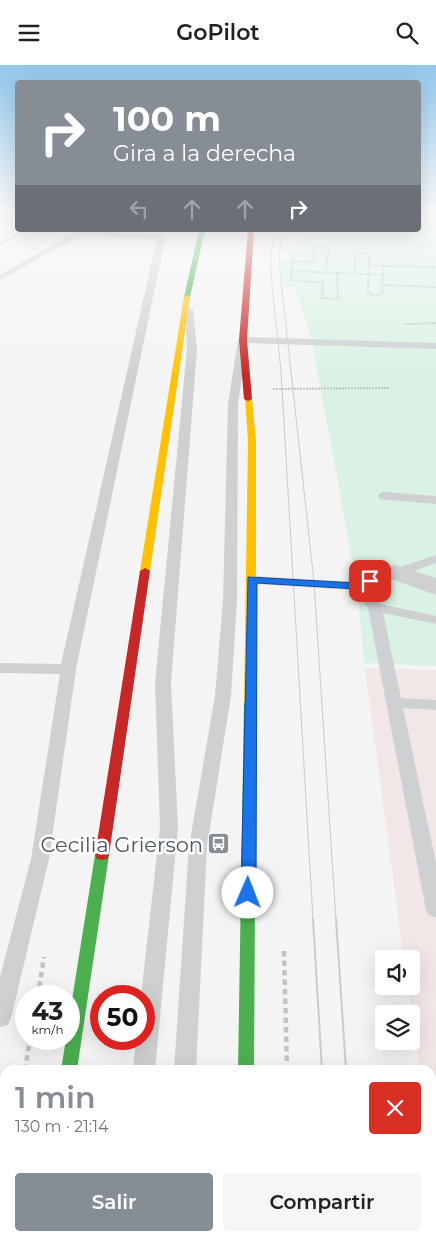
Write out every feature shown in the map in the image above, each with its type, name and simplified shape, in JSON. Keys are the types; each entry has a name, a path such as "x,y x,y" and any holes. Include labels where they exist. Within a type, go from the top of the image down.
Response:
{"main road":[{"path":"70,1065 188,293 194,267"},
{"path":"246,1065 252,580 252,441 243,340 248,267"}],"street":[{"path":"395,572 436,587"}],"lane":[{"path":"0,278 20,267"},
{"path":"0,1018 40,859 68,669 155,267"},
{"path":"145,1065 170,827 163,683 192,349 188,293"},
{"path":"185,1065 198,846 223,696 230,601 233,404 243,340 436,346"},
{"path":"384,496 436,500"},
{"path":"252,580 357,586 436,559"},
{"path":"357,586 375,607 396,703 436,910"},
{"path":"375,607 436,620"},
{"path":"0,668 68,669"},
{"path":"396,703 435,705"}],"path":[{"path":"291,267 291,280 323,283 322,298 338,299 338,273"},
{"path":"325,273 326,267"},
{"path":"355,267 355,274"},
{"path":"369,267 368,293 376,297 381,295 384,285 384,267"},
{"path":"291,271 384,275"},
{"path":"384,285 436,287"},
{"path":"265,389 390,388"},
{"path":"40,985 46,947"},
{"path":"26,1065 28,1050"}],"shaded area":[{"path":"365,668 436,670 436,1065 419,1065 417,1050 420,1050 420,1005 411,1005 409,995 420,995 420,950 403,950"}],"green space":[{"path":"280,267 436,267 436,666 364,663 357,586 311,337 295,287 286,287 280,281"}],"tram line":[{"path":"271,267 281,371 313,920"},
{"path":"280,267 314,582 336,920"},
{"path":"313,919 322,1065"},
{"path":"336,919 346,1065"}],"traffic: fast":[{"path":"187,297 194,267"},
{"path":"246,1065 250,702"},
{"path":"70,1065 102,855"}],"traffic: slow":[{"path":"145,571 187,297"},
{"path":"248,399 252,441 250,702"}],"traffic: jam":[{"path":"248,267 243,340 248,399"},
{"path":"102,855 145,571"}],"place":[{"name":"Cecilia Grierson","path":"219,844"}],"route":[{"path":"248,893 252,580 314,582 357,586 370,581"}]}
